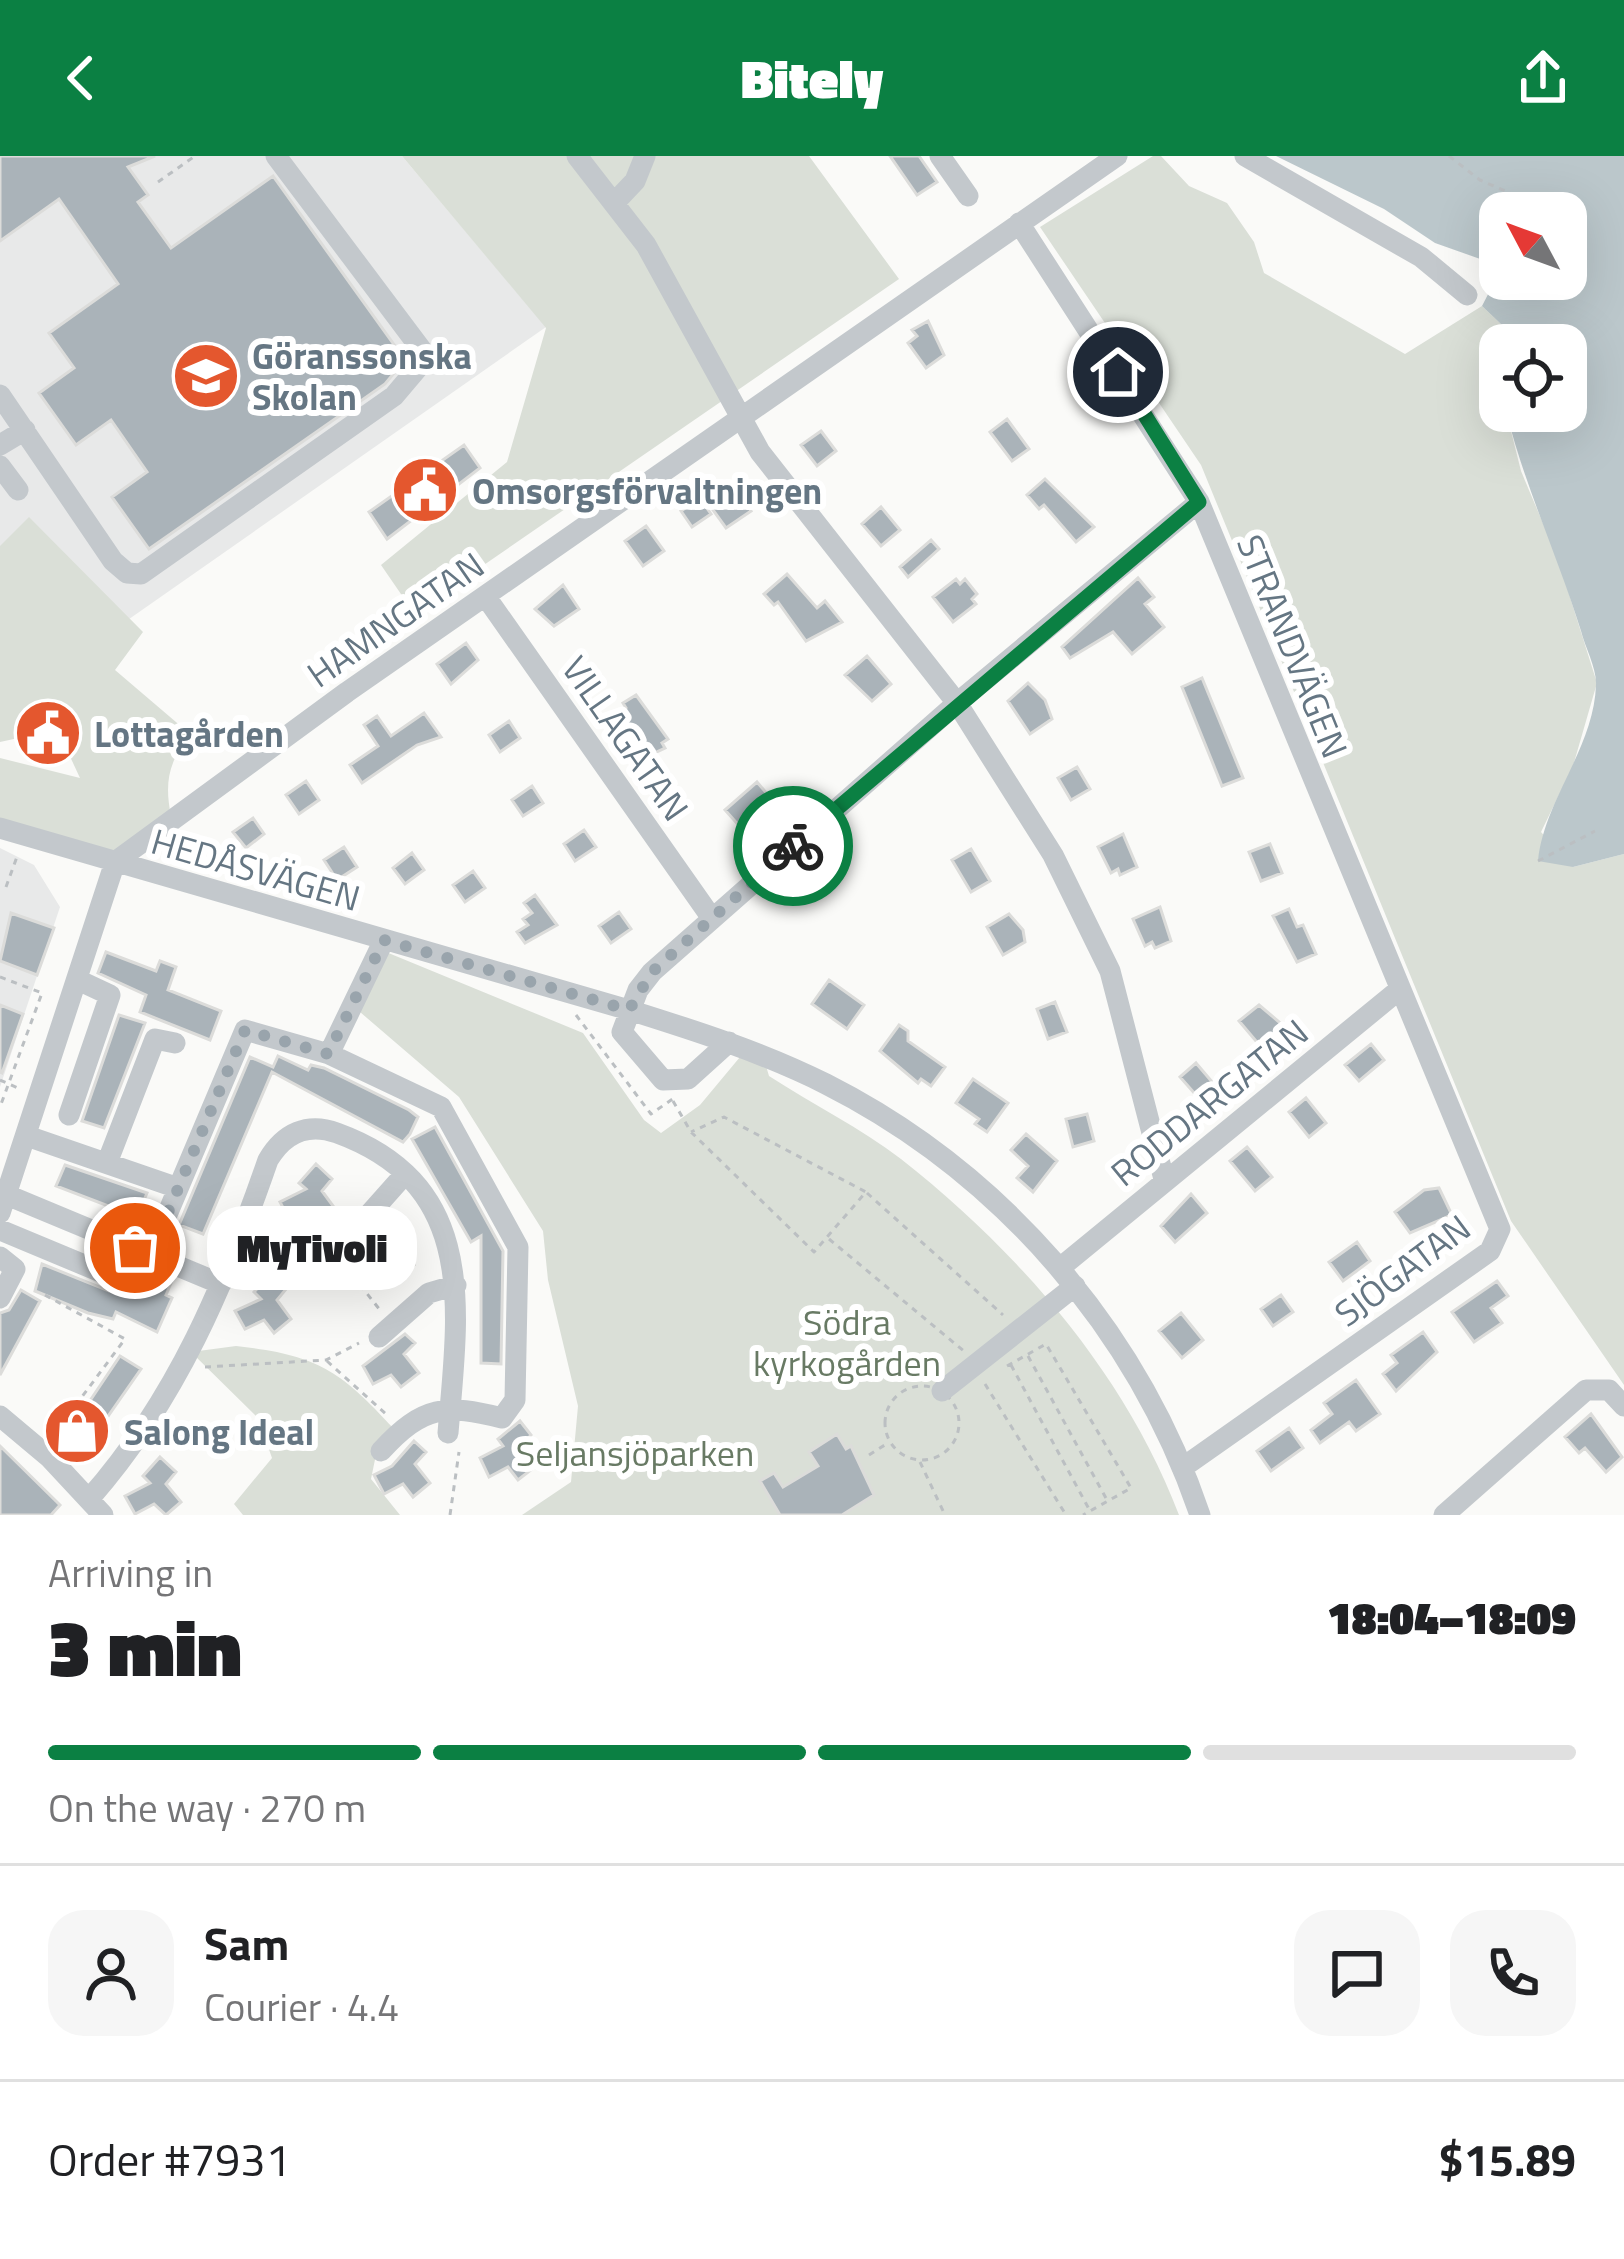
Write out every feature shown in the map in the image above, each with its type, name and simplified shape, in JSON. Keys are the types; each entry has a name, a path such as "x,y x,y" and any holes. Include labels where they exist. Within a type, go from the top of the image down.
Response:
{"street":[{"path":"0,394 113,561 127,573 141,574 394,396 427,357 276,156"},
{"path":"577,156 616,200 739,418 957,703 1053,855 1110,971 1164,1179"},
{"path":"616,200 635,181 645,156"},
{"name":"HAMNGATAN","path":"115,862 171,816 1118,156"},
{"path":"1245,156 1421,257 1467,295"},
{"path":"942,157 968,196"},
{"name":"STRANDVÄGEN","path":"1019,223 1199,502 1400,989"},
{"path":"0,446 25,430"},
{"path":"0,466 18,490"},
{"path":"729,1042 688,1079 663,1080 622,1032 652,972 711,917 957,703 1199,502"},
{"name":"VILLAGATAN","path":"486,596 711,917"},
{"name":"HEDÅSVÄGEN","path":"0,828 629,1010 729,1042 828,1085 899,1127 993,1198 1068,1276 1143,1388 1182,1468 1197,1514"},
{"path":"115,862 3,1204 142,1251 220,1285"},
{"path":"328,1054 384,940"},
{"path":"70,1115 110,995 77,980"},
{"name":"RODDARGATAN","path":"942,1391 1020,1329 1164,1179 1400,989"},
{"name":"SJÖGATAN","path":"1182,1468 1497,1244 1500,1229 1400,989"},
{"path":"0,1230 113,1277 123,1274 142,1251 178,1188 245,1030 328,1054 441,1107 518,1247 515,1400 502,1418 451,1406 400,1430 381,1451"},
{"path":"107,1163 155,1040 175,1042"},
{"path":"0,1416 96,1509 187,1360 268,1160 282,1141 300,1130 317,1128 350,1138 405,1174 447,1234 456,1285 448,1433"},
{"path":"26,1136 178,1188"},
{"path":"350,1237 405,1174"},
{"path":"0,1257 15,1269 0,1298"},
{"path":"385,1331 429,1293 456,1285"},
{"path":"1444,1515 1586,1390 1609,1390 1624,1406"}],"path":[{"path":"158,182 195,156"},
{"path":"1449,156 1480,180 1508,192"},
{"path":"1538,861 1595,831"},
{"path":"6,886 22,843"},
{"path":"0,977 42,992 0,1107"},
{"path":"576,1014 651,1114 687,1087"},
{"path":"0,1080 31,1093"},
{"path":"672,1100 691,1132 814,1252 866,1192"},
{"path":"691,1132 724,1117 866,1192 1020,1329"},
{"path":"827,1237 978,1363"},
{"path":"187,1360 200,1367 326,1360 344,1347 385,1331 334,1252 247,1246 238,1240"},
{"path":"45,1295 124,1339 61,1426"},
{"path":"1066,1515 983,1382 1046,1344 1131,1488 1083,1515"},
{"path":"1027,1355 1108,1501"},
{"path":"326,1360 400,1430"},
{"path":"1010,1364 1090,1511"},
{"path":"920,1461 944,1454 958,1435 958,1410 942,1391 917,1386 896,1397 885,1418 890,1442 920,1461 945,1515"},
{"path":"448,1433 460,1450 450,1515"},
{"path":"869,1455 890,1442"}],"shaded area":[{"name":"Göranssonska Skolan","path":"0,156 402,156 546,327 112,631 0,607"},
{"path":"1276,156 1624,156 1624,854 1573,867 1538,861 1549,817 1587,730 1596,679 1512,432 1587,432 1587,324 1501,324 1482,306 1485,300 1587,300 1587,192 1479,192 1479,259 1435,243 1384,209"},
{"path":"0,848 34,865 60,907 0,1087"}],"green space":[{"path":"402,156 809,156 899,279 414,613 381,565 507,462 546,328"},
{"path":"1153,156 1161,156 1189,186 1227,203 1254,242 1264,273 1405,354 1482,306 1501,324 1479,324 1479,432 1511,432 1597,683 1573,766 1541,832 1573,867 1624,854 1624,1385 1511,1221 1201,465 1040,227"},
{"path":"29,517 143,632 115,670 190,734 170,772 171,816 115,862 0,828 0,758 80,778 67,750 72,729 30,717 23,737 0,742 0,546"},
{"name":"Södra kyrkogården","path":"386,952 583,1033 644,1120 661,1133 700,1105 745,1051 764,1059 769,1076 901,1159 1027,1275 1098,1364 1156,1463 1179,1515 522,1515 571,1482 578,1406 548,1280 543,1231 459,1097 360,1012"},
{"path":"236,1346 307,1360 341,1378 374,1408 393,1428 378,1445 371,1479 400,1515 243,1515 234,1504 272,1458 258,1418 191,1352"}],"building":[{"name":"Göranssonska Skolan","path":"0,156 155,156 128,167 148,195 138,202 171,248 273,176 405,360 385,384 149,549 112,497 147,472 111,420 76,445 39,393 74,368 49,333 118,284 59,199 0,241"},
{"path":"890,156 919,156 937,182 917,195"},
{"path":"928,321 944,355 926,368 908,343 917,336 912,330"},
{"path":"1007,419 1029,449 1012,461 990,432"},
{"path":"821,431 836,451 817,466 801,445"},
{"name":"Omsorgsförvaltningen","path":"464,445 480,468 387,539 369,512"},
{"path":"1045,479 1094,527 1076,542 1044,505 1039,509 1027,495"},
{"path":"736,489 751,511 726,528 708,503"},
{"path":"700,498 711,514 692,527 681,511"},
{"path":"881,507 900,530 881,546 862,524"},
{"path":"646,526 664,551 643,566 625,541"},
{"path":"931,540 939,549 908,577 900,567"},
{"path":"787,574 817,608 825,601 842,622 806,641 778,602 774,605 764,594"},
{"path":"1138,578 1154,597 1145,604 1164,627 1132,654 1113,632 1070,658 1062,647"},
{"path":"956,579 960,584 965,579 977,594 972,599 976,604 953,622 933,597"},
{"path":"563,585 579,609 554,626 535,609"},
{"path":"466,643 478,660 451,684 437,664"},
{"path":"867,656 891,684 872,701 845,675"},
{"path":"1202,678 1243,778 1222,786 1182,687"},
{"path":"1028,683 1045,700 1052,719 1030,734 1008,701"},
{"path":"636,695 668,739 662,743 665,748 635,762 638,748 616,723 626,708 623,703"},
{"path":"424,713 441,737 417,745 362,783 350,765 378,746 364,725 377,716 391,736"},
{"name":"Lottagården","path":"29,717 73,730 67,750 23,737"},
{"path":"509,721 520,738 500,752 489,735"},
{"path":"1077,767 1090,789 1071,800 1058,778"},
{"path":"306,781 319,800 299,814 286,795"},
{"path":"757,782 774,802 756,823 742,829 725,810"},
{"path":"532,786 543,803 523,816 512,800"},
{"path":"253,818 264,834 246,848 233,832"},
{"path":"584,830 596,847 575,861 564,844"},
{"path":"1123,834 1137,867 1120,875 1118,869 1111,873 1098,847"},
{"path":"1270,844 1282,873 1261,881 1249,852"},
{"path":"344,847 357,867 337,880 324,860"},
{"path":"971,849 990,881 971,892 952,860"},
{"path":"412,853 424,870 405,884 393,868"},
{"path":"473,871 485,888 465,902 453,885"},
{"path":"535,895 557,925 525,943 517,932 528,925 523,919 532,913 524,903"},
{"path":"1160,907 1171,941 1155,948 1152,942 1145,946 1133,919"},
{"path":"1289,909 1297,927 1303,925 1316,954 1297,962 1273,916"},
{"path":"619,912 631,929 611,943 599,926"},
{"path":"11,913 54,928 37,975 0,961"},
{"path":"1009,914 1023,930 1025,942 1003,955 987,927"},
{"path":"106,952 156,971 160,961 176,967 168,990 221,1011 210,1040 140,1012 146,995 98,973"},
{"path":"829,980 864,1005 847,1029 812,1004"},
{"path":"1055,1002 1067,1032 1048,1039 1037,1009"},
{"path":"0,1005 23,1014 2,1073 0,1072"},
{"path":"1259,1005 1285,1027 1261,1047 1239,1021"},
{"path":"119,1015 145,1023 104,1128 82,1121"},
{"path":"899,1025 908,1031 908,1041 945,1067 931,1086 921,1079 918,1083 880,1051"},
{"path":"1371,1044 1384,1060 1359,1081 1345,1065"},
{"path":"278,1056 308,1070 311,1065 324,1068 409,1110 418,1117 410,1134 403,1142 272,1072 203,1234 179,1225 250,1057 273,1067"},
{"path":"1196,1063 1219,1090 1203,1103 1180,1077"},
{"path":"973,1079 1008,1103 987,1132 975,1124 979,1119 956,1103"},
{"path":"1306,1098 1326,1123 1309,1137 1289,1112"},
{"path":"1087,1114 1094,1141 1073,1147 1066,1119"},
{"path":"435,1127 503,1251 501,1364 481,1363 481,1236 471,1242 412,1139"},
{"path":"1026,1134 1057,1161 1033,1192 1017,1178 1028,1166 1011,1150"},
{"path":"1247,1147 1272,1177 1255,1191 1230,1161"},
{"path":"316,1164 332,1179 322,1191 336,1210 319,1224 309,1211 290,1221 280,1202 306,1189 299,1183"},
{"path":"65,1165 147,1193 137,1217 56,1186"},
{"path":"1439,1188 1452,1215 1410,1233 1395,1212 1424,1190"},
{"path":"1191,1194 1207,1213 1175,1242 1161,1226"},
{"path":"393,1218 410,1234 399,1245 414,1265 396,1278 386,1265 368,1275 358,1256 384,1244 376,1237"},
{"path":"1357,1242 1370,1261 1343,1281 1329,1262"},
{"path":"42,1264 109,1291 127,1288 137,1280 155,1287 159,1278 171,1283 166,1295 172,1298 157,1332 116,1312 113,1319 88,1313 35,1291"},
{"path":"271,1274 287,1288 277,1300 291,1319 274,1333 264,1320 245,1329 235,1311 261,1299 254,1292"},
{"path":"1497,1281 1508,1296 1491,1308 1502,1323 1474,1342 1452,1312"},
{"path":"21,1290 40,1301 0,1375 0,1313 9,1310"},
{"path":"1281,1295 1293,1312 1273,1326 1261,1309"},
{"path":"1181,1313 1203,1340 1182,1358 1159,1331"},
{"path":"1423,1332 1437,1352 1396,1391 1383,1374 1397,1363 1391,1355"},
{"path":"405,1334 415,1343 404,1354 419,1373 401,1387 391,1375 373,1384 363,1366"},
{"path":"120,1356 141,1369 83,1452 65,1438"},
{"path":"1356,1380 1380,1414 1356,1431 1349,1422 1320,1443 1311,1430 1332,1414 1324,1403"},
{"path":"1591,1414 1622,1457 1606,1472 1585,1448 1579,1453 1565,1437"},
{"path":"520,1421 531,1435 521,1447 536,1466 518,1480 508,1467 489,1477 480,1458 503,1446 498,1439"},
{"path":"1289,1428 1303,1448 1271,1471 1257,1451"},
{"path":"837,1434 846,1449 851,1446 874,1495 842,1515 780,1515 760,1481 774,1473 783,1487 818,1466 809,1452"},
{"path":"414,1441 426,1452 415,1464 430,1483 413,1497 403,1484 384,1494 374,1475 392,1466"},
{"path":"0,1446 60,1505 51,1515 0,1515"},
{"path":"160,1457 176,1472 166,1484 181,1502 166,1515 154,1504 135,1514 125,1496 150,1483 143,1476"}],"way so far":[{"path":"135,1248 150,1255 245,1030 328,1054 384,940 629,1010 652,972 793,846"}],"place":[{"name":"Göranssonska Skolan","path":"206,376"},
{"name":"Omsorgsförvaltningen","path":"425,490"},
{"name":"Lottagården","path":"48,733"},
{"name":"MyTivoli","path":"135,1248"},
{"name":"Salong Ideal","path":"77,1431"}],"route":[{"path":"793,846 1199,502 1118,372"}],"park label":[{"name":"Seljansjöparken","path":"635,1452"}]}
